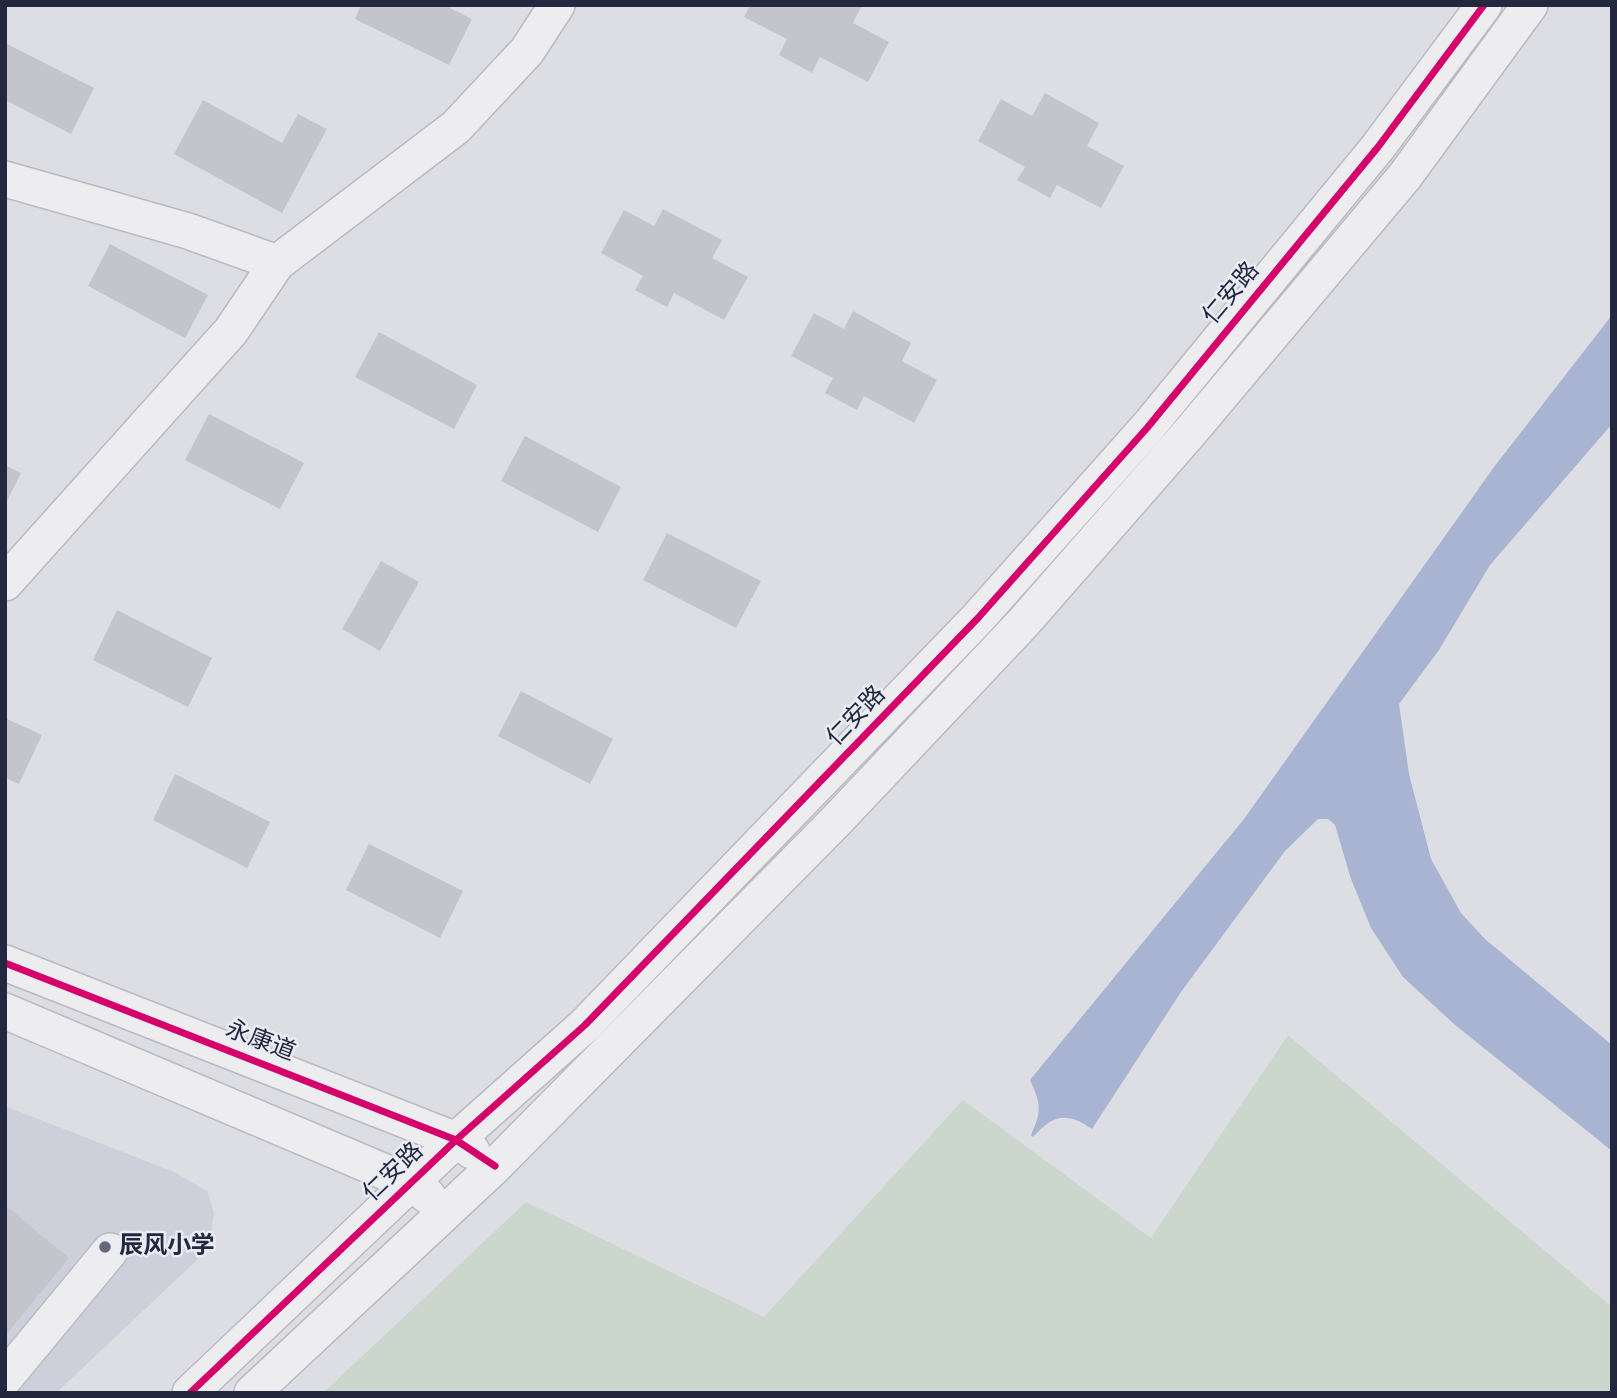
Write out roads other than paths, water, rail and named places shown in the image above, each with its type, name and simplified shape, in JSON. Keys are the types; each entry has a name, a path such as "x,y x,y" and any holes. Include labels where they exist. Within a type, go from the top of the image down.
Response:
{"street":[{"path":"5,583 231,331 278,263 456,127 527,51 557,5"},
{"name":"仁安路","path":"190,1393 456,1140 585,1025 978,618 1147,428 1369,158 1484,5"},
{"path":"252,1393 495,1166 836,821 1023,623 1191,431 1405,176 1530,5"},
{"path":"5,179 188,231 278,263"},
{"name":"永康道","path":"5,963 456,1140 495,1166"},
{"path":"5,1011 411,1183 447,1211"},
{"path":"5,1378 110,1251"}],"water":[{"path":"1612,315 1612,424 1490,565 1439,650 1399,704 1409,774 1431,859 1461,913 1485,939 1612,1045 1612,1151 1454,1024 1403,977 1371,928 1351,879 1335,825 1328,819 1318,819 1285,851 1181,992 1092,1129 1075,1120 1060,1118 1047,1124 1033,1137 1031,1135 1039,1108 1030,1080 1244,819 1494,467"}],"place":[{"name":"辰风小学","path":"105,1247"}]}
